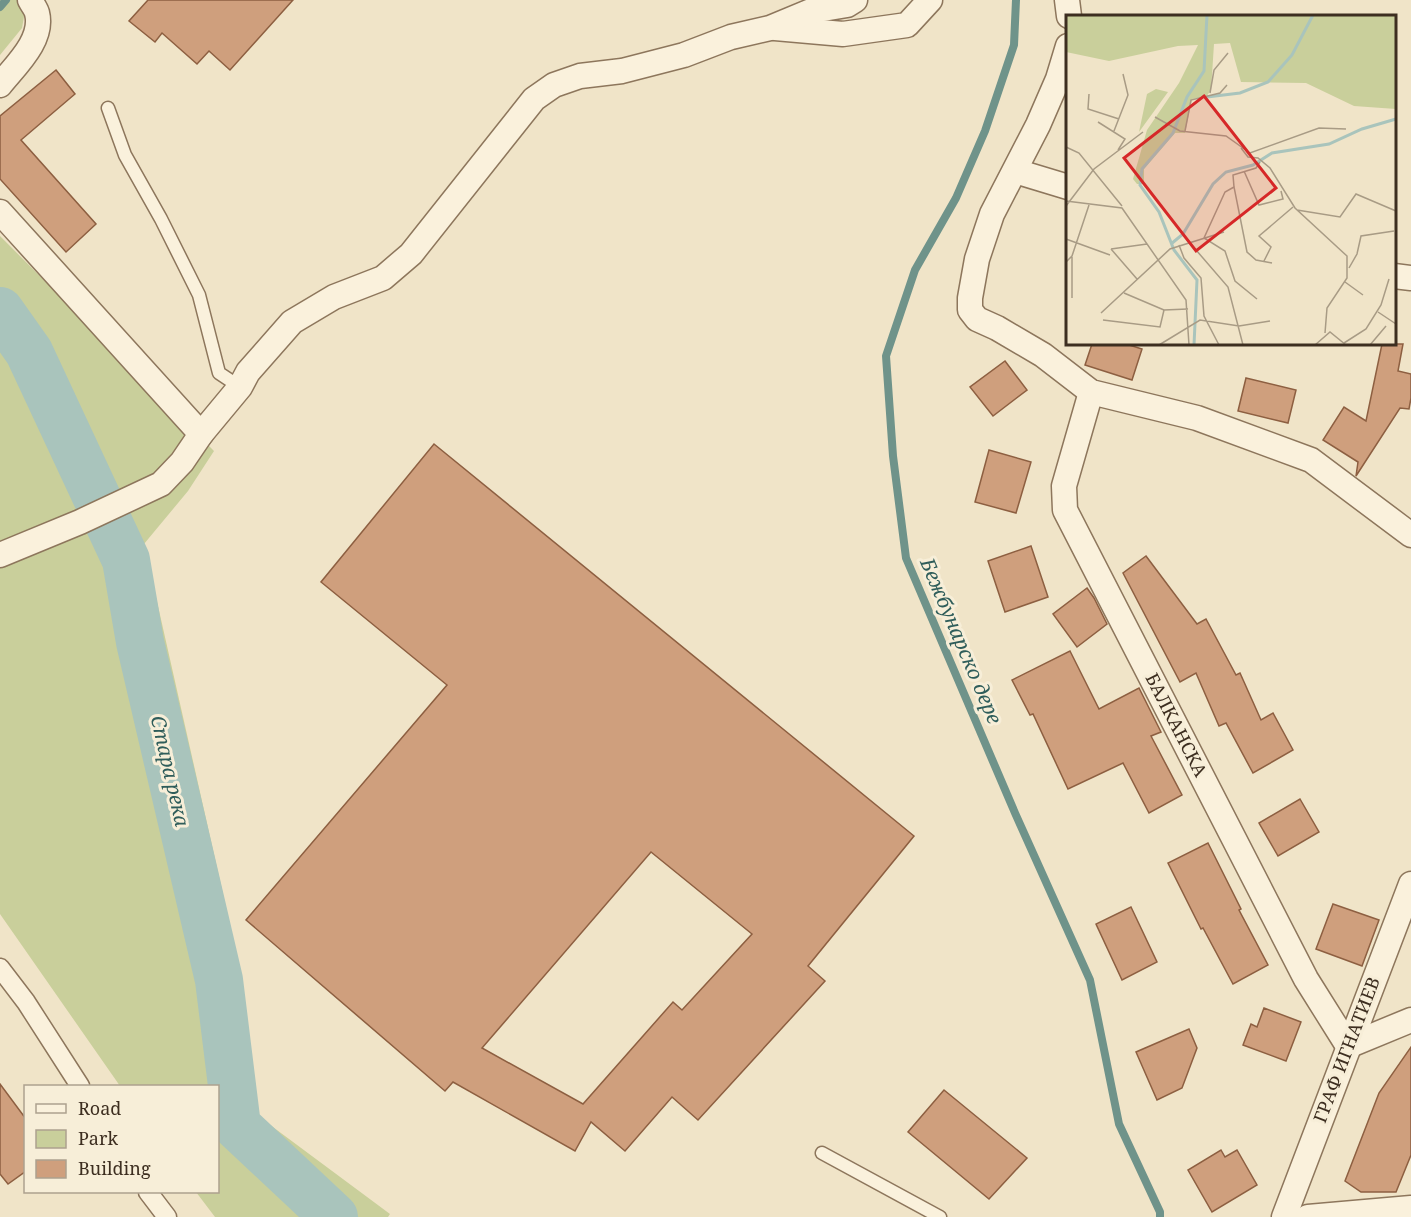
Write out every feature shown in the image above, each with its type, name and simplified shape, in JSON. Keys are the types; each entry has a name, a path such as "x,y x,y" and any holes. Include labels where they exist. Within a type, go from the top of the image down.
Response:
{"street":[{"path":"0,85 31,45 37,28 37,13 30,0"},
{"path":"0,555 80,522 161,484 182,462 201,434 240,387 248,372 292,322 334,297 383,278 411,254 534,99 547,90 580,76 622,70 684,55 731,37 770,28 811,11 848,5 855,0"},
{"path":"770,28 843,34 907,25 930,0"},
{"path":"1067,0 1070,15"},
{"path":"1066,53 1058,79 1038,125 992,214 977,259 970,310 977,319 1043,355 1091,392 1197,418 1311,460 1411,535"},
{"path":"1015,171 1066,187"},
{"path":"0,212 201,434"},
{"path":"1396,276 1411,278"},
{"name":"БАЛКАНСКА","path":"1091,392 1064,486 1065,510 1306,978 1348,1046"},
{"name":"ГРАФ ИГНАТИЕВ","path":"1284,1217 1411,884"},
{"path":"0,968 26,1002 79,1085"},
{"path":"1348,1046 1411,1020"},
{"path":"149,1193 167,1217"},
{"path":"1308,1217 1411,1208"}],"lane":[{"path":"108,108 125,155 161,219 199,295 219,373 240,387"},
{"path":"822,1153 940,1217"}],"green space":[{"path":"0,0 27,0 22,28 0,55"},
{"path":"0,236 214,451 188,491 144,544 239,965 250,1110 390,1214 388,1217 215,1217 197,1193 219,1193 219,1085 119,1085 0,914"}],"building":[{"path":"148,0 293,0 230,70 209,51 197,64 162,33 155,42 129,21"},
{"path":"56,70 75,94 21,140 96,224 66,252 0,179 0,116"},
{"path":"1403,344 1398,371 1411,374 1409,409 1400,408 1356,476 1358,462 1323,440 1344,407 1366,421 1382,345"},
{"path":"1092,345 1129,345 1142,349 1132,380 1085,365"},
{"path":"1005,361 1027,390 993,416 970,387"},
{"path":"1246,378 1296,390 1288,423 1238,411"},
{"path":"434,444 914,836 808,966 825,981 698,1120 672,1097 625,1151 591,1122 575,1151 453,1082 445,1091 246,920 447,685 321,582","holes":["651,852 752,934 682,1010 673,1002 583,1104 482,1048"]},
{"path":"989,450 1031,462 1016,513 975,502"},
{"path":"1031,546 1048,597 1005,612 988,561"},
{"path":"1146,556 1197,624 1206,619 1236,675 1240,673 1261,720 1273,713 1293,750 1253,773 1226,723 1219,726 1196,673 1180,682 1123,573"},
{"path":"1087,588 1107,624 1077,647 1053,614"},
{"path":"1070,651 1099,709 1139,688 1161,732 1151,736 1182,795 1149,813 1123,763 1068,789 1033,714 1030,715 1012,680"},
{"path":"1300,799 1319,832 1278,856 1259,823"},
{"path":"1208,843 1268,965 1233,984 1203,928 1201,929 1168,863"},
{"path":"1333,904 1379,920 1362,966 1316,949"},
{"path":"1131,907 1157,962 1122,980 1096,924"},
{"path":"1264,1008 1301,1022 1286,1061 1243,1045 1251,1024 1257,1027"},
{"path":"1189,1029 1197,1048 1182,1088 1157,1100 1136,1052"},
{"path":"1411,1047 1411,1155 1396,1192 1361,1192 1345,1181 1379,1093"},
{"path":"0,1084 24,1116 24,1172 8,1184 0,1174"},
{"path":"944,1090 1027,1158 989,1199 908,1132"},
{"path":"1221,1150 1225,1157 1237,1150 1257,1185 1212,1212 1188,1170"}],"waterway":[{"path":"0,7 6,0"},
{"name":"Бежбунарско дере","path":"1016,0 1014,45 985,131 956,198 915,270 886,356 893,456 906,558 1015,813 1090,980 1119,1124 1160,1212 1160,1217"},
{"name":"Стара река","path":"0,311 29,352 126,560 140,642 219,980 237,1126 334,1217"}]}
